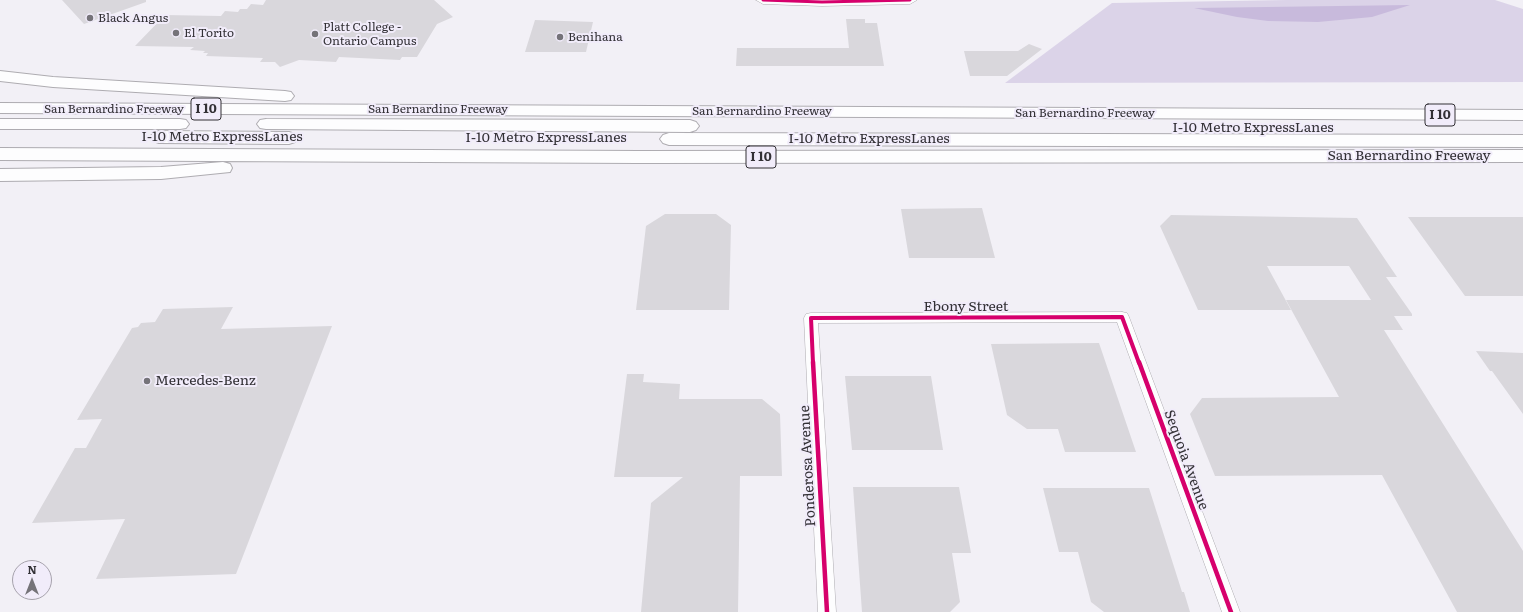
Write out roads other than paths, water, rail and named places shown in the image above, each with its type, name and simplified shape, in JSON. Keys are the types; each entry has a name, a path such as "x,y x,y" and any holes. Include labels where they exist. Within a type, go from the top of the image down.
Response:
{"highway":[{"path":"0,76 53,82 281,95 412,109"},
{"name":"San Bernardino Freeway","path":"0,108 1523,115"},
{"path":"220,109 428,125"},
{"name":"I-10 Metro ExpressLanes","path":"0,124 1523,129"},
{"name":"I-10 Metro ExpressLanes","path":"0,136 1523,141"},
{"name":"San Bernardino Freeway","path":"0,154 1523,156"},
{"path":"0,175 161,173 360,155"}],"main road":[{"path":"763,0 822,2 910,0"}],"street":[{"name":"Ebony Street","path":"811,318 1122,316"},
{"name":"Sequoia Avenue","path":"1122,316 1231,612"},
{"name":"Ponderosa Avenue","path":"811,318 827,612"}],"place":[{"name":"Black Angus","path":"90,18"},
{"name":"El Torito","path":"176,33"},
{"name":"Platt College - Ontario Campus","path":"315,34"},
{"name":"Benihana","path":"560,37"},
{"name":"Mercedes-Benz","path":"147,381"}]}
